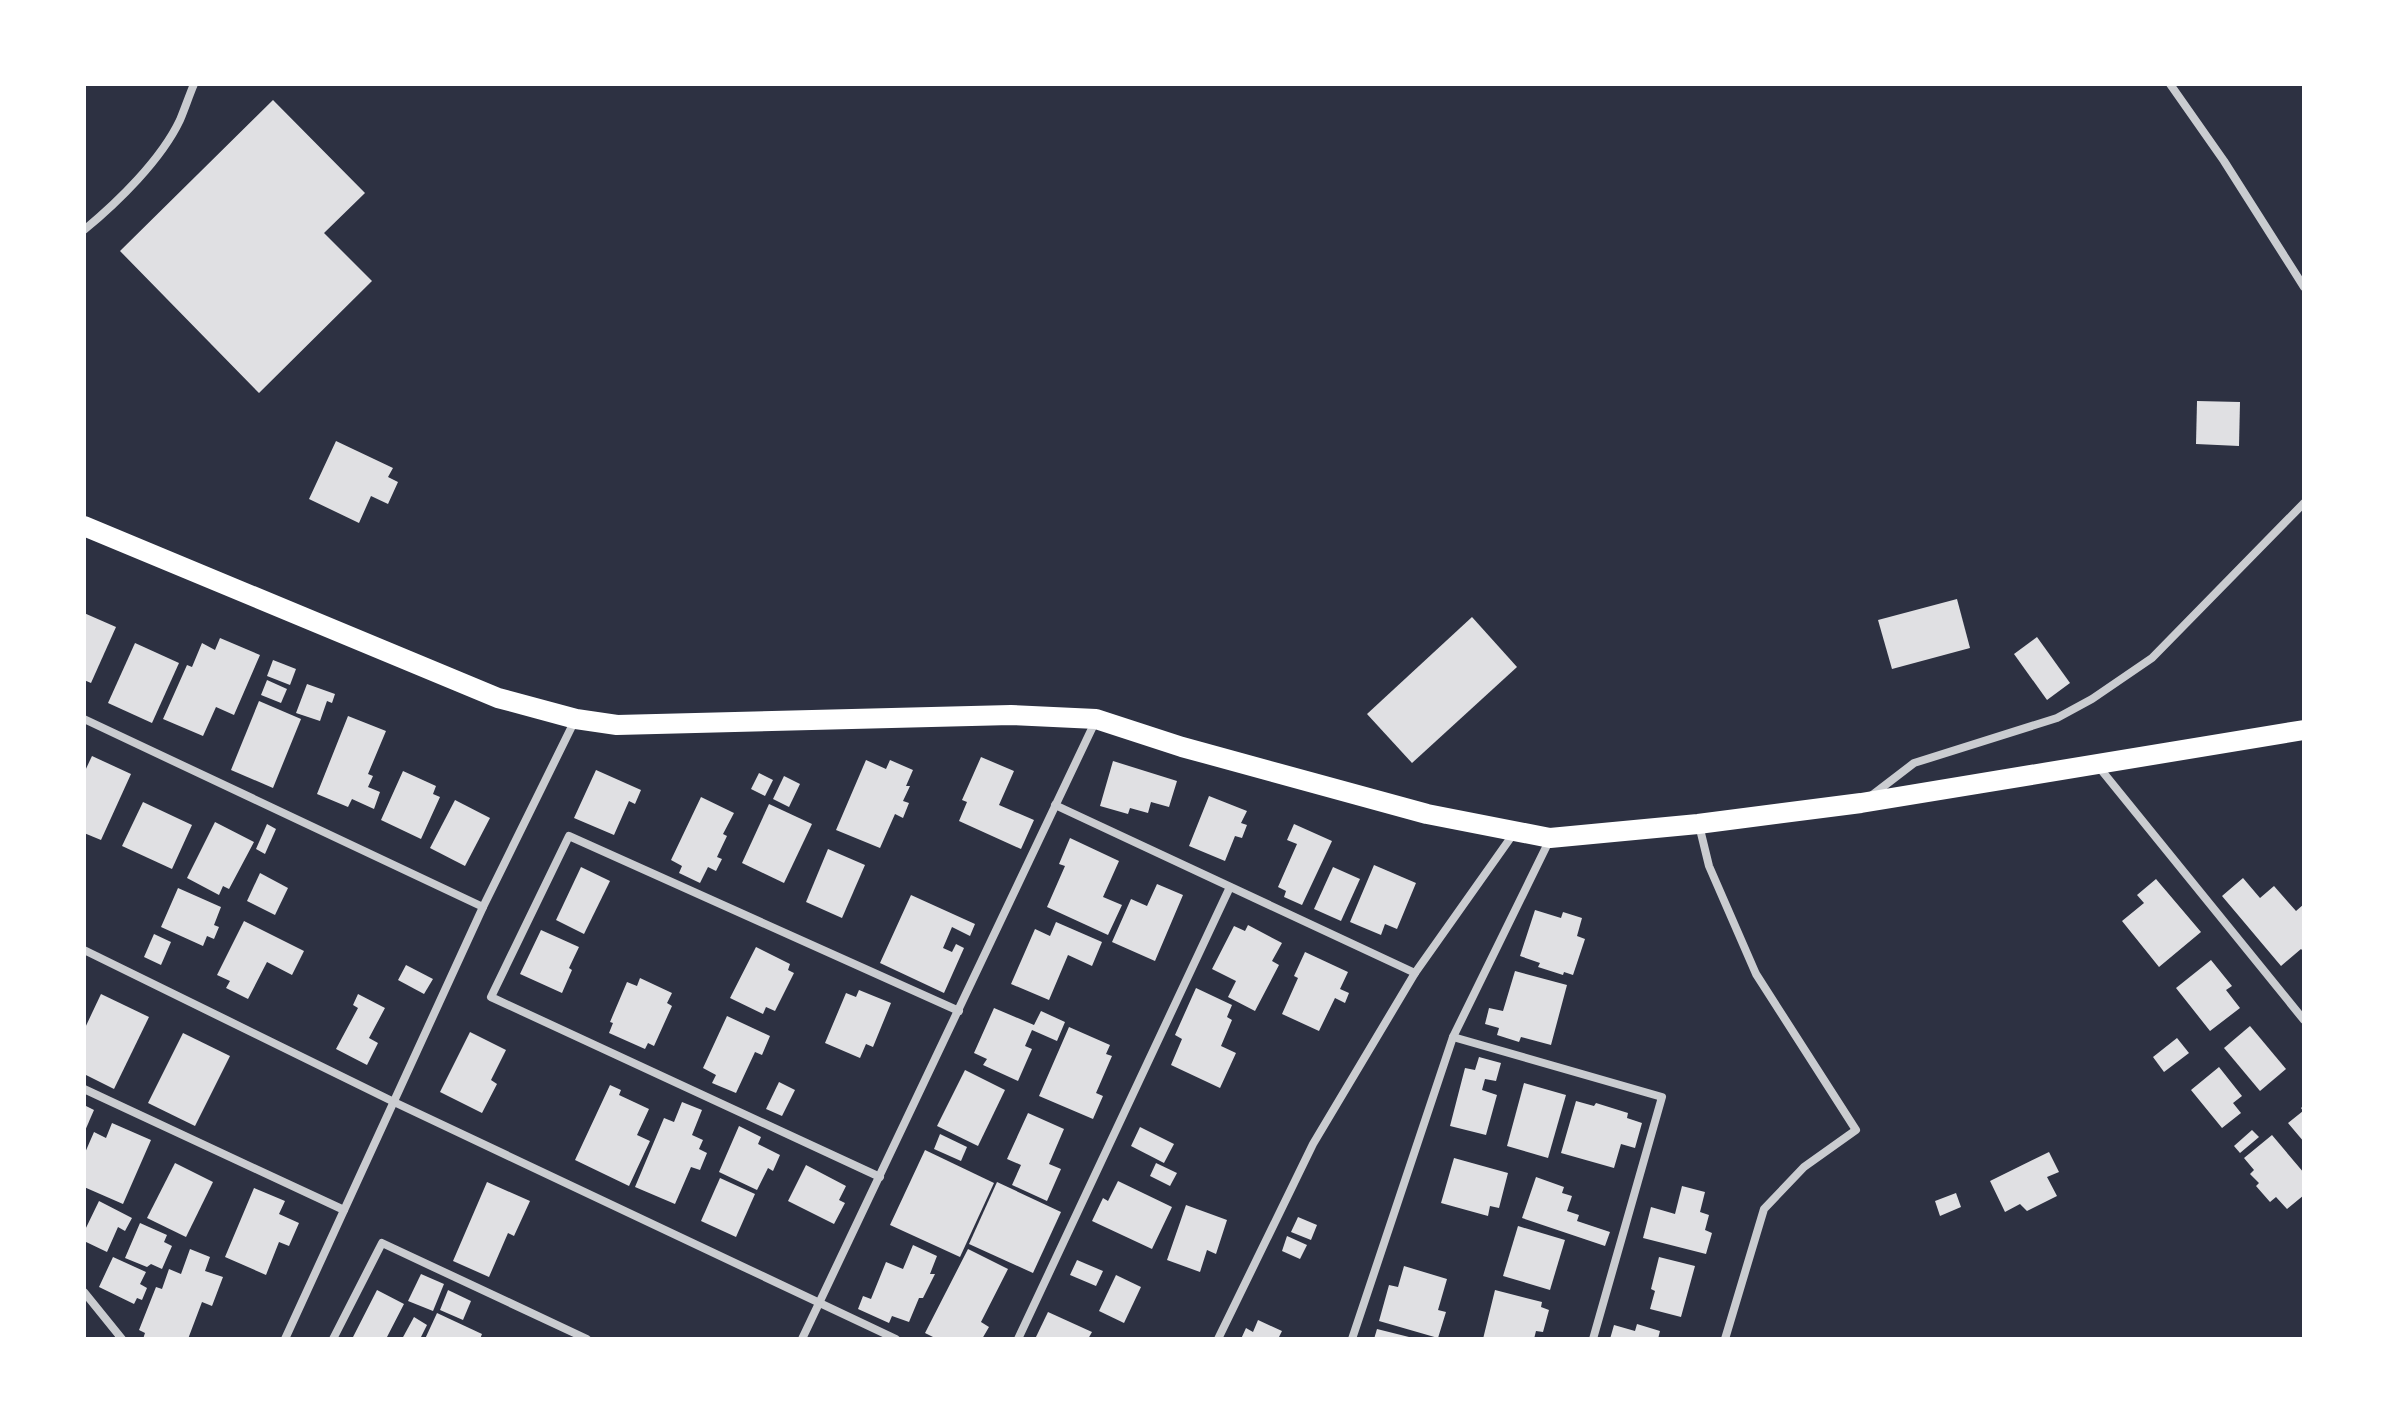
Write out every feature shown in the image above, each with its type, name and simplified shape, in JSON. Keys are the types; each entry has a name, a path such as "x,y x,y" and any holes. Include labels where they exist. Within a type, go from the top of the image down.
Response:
{"main road":[{"path":"84,526 498,698 576,719 617,725 1011,715 1096,719 1182,747 1427,814 1550,838 1698,824 1861,803 2304,730"}],"street":[{"path":"84,230 103,214 156,156 179,122 194,84"},
{"path":"2170,84 2224,161 2304,287"},
{"path":"1861,803 1914,763 2057,718 2092,699 2152,658 2304,503"},
{"path":"84,719 483,907"},
{"path":"285,1339 483,907 576,719"},
{"path":"802,1339 1096,719"},
{"path":"2097,765 2304,1020"},
{"path":"1055,805 1415,973"},
{"path":"1698,824 1709,866 1756,974 1856,1130 1804,1167 1764,1209 1725,1339"},
{"path":"1218,1339 1313,1144 1415,973 1515,832"},
{"path":"880,1177 491,997 569,836 959,1011"},
{"path":"1352,1339 1453,1037 1550,838"},
{"path":"1018,1339 1230,887"},
{"path":"84,950 394,1102 896,1339"},
{"path":"1453,1037 1662,1097 1593,1339"},
{"path":"84,1089 344,1210"},
{"path":"333,1339 382,1243 587,1339"},
{"path":"84,1292 122,1339"}],"building":[{"path":"273,100 365,193 324,233 372,281 259,393 120,251"},
{"path":"2197,401 2240,402 2239,446 2196,444"},
{"path":"336,441 393,468 388,477 398,482 388,504 371,496 359,523 309,499"},
{"path":"1957,599 1970,648 1892,669 1878,620"},
{"path":"84,613 116,627 91,683 84,680"},
{"path":"1472,617 1517,667 1412,763 1367,714"},
{"path":"2037,637 2070,683 2047,700 2014,654"},
{"path":"220,638 260,655 234,715 216,707 203,736 163,719 187,665 192,667 202,643 215,650"},
{"path":"135,643 179,663 152,723 108,703"},
{"path":"273,660 296,669 290,685 267,676"},
{"path":"267,680 287,689 281,703 261,695"},
{"path":"307,684 335,694 332,703 327,701 320,721 296,713"},
{"path":"259,701 301,719 273,788 231,770"},
{"path":"348,716 386,731 368,774 373,776 368,787 380,792 374,809 352,799 348,807 317,794"},
{"path":"92,756 131,774 101,840 84,833 84,773"},
{"path":"981,757 1014,771 999,805 1034,820 1021,849 959,821 967,802 962,800"},
{"path":"866,760 886,769 890,760 913,770 906,786 910,786 903,801 909,803 903,818 895,814 880,848 836,830"},
{"path":"1113,761 1177,781 1169,807 1151,802 1148,813 1130,808 1128,814 1100,806"},
{"path":"596,770 641,790 635,804 629,801 614,835 574,818"},
{"path":"403,771 436,786 433,794 440,797 421,839 381,820"},
{"path":"759,773 773,780 765,796 751,789"},
{"path":"784,776 800,784 789,807 773,799"},
{"path":"1209,796 1247,811 1241,823 1247,825 1242,838 1235,836 1225,861 1189,846"},
{"path":"701,797 734,813 723,834 727,836 717,857 722,859 716,871 708,867 700,883 679,873 682,866 671,860"},
{"path":"455,800 490,818 465,866 430,848"},
{"path":"143,802 192,825 172,869 122,846"},
{"path":"769,804 812,824 784,883 742,863"},
{"path":"215,822 254,842 229,889 223,886 219,895 187,878"},
{"path":"267,824 276,829 265,854 256,849"},
{"path":"1294,824 1332,841 1302,905 1284,897 1286,891 1278,887 1297,844 1287,840"},
{"path":"1070,838 1119,861 1103,897 1122,905 1108,935 1047,907 1065,866 1059,864"},
{"path":"828,849 865,865 842,918 806,902"},
{"path":"1374,865 1416,883 1397,929 1385,924 1381,935 1350,922"},
{"path":"581,867 610,881 584,934 556,920"},
{"path":"1333,867 1360,879 1341,921 1314,909"},
{"path":"260,873 288,888 275,915 247,901"},
{"path":"2243,878 2260,898 2274,886 2296,911 2304,904 2304,952 2301,949 2281,966 2222,896"},
{"path":"2156,879 2201,932 2159,967 2122,921 2144,903 2137,895"},
{"path":"1157,884 1183,895 1155,961 1112,942 1131,899 1147,906"},
{"path":"178,888 221,907 214,925 219,927 214,939 207,936 203,946 161,927"},
{"path":"911,895 975,924 970,936 952,927 943,948 952,952 956,944 964,948 944,993 880,963"},
{"path":"1535,910 1561,918 1563,912 1582,918 1577,936 1585,939 1573,975 1538,967 1540,963 1520,956"},
{"path":"244,921 304,951 292,975 267,962 248,999 226,988 230,981 217,975"},
{"path":"1056,922 1102,942 1092,966 1068,955 1049,1000 1011,984 1035,929 1050,936"},
{"path":"1248,925 1282,943 1272,961 1279,965 1255,1011 1228,997 1236,981 1212,969 1234,926 1245,931"},
{"path":"541,930 579,947 562,993 520,974"},
{"path":"154,934 171,942 161,965 144,957"},
{"path":"756,947 790,964 788,970 794,973 775,1011 766,1007 763,1014 730,998"},
{"path":"1305,952 1348,972 1340,989 1349,993 1345,1003 1335,998 1319,1031 1282,1014 1298,978 1294,976"},
{"path":"2211,960 2232,986 2226,990 2240,1008 2210,1031 2176,988"},
{"path":"406,965 433,979 424,994 398,980"},
{"path":"1515,971 1567,985 1551,1045 1521,1037 1519,1042 1497,1035 1499,1028 1485,1024 1489,1008 1503,1011"},
{"path":"640,978 672,993 667,1003 672,1006 654,1046 648,1043 645,1049 609,1033 613,1023 610,1022 627,982 637,986"},
{"path":"1196,988 1232,1005 1227,1017 1232,1020 1221,1046 1236,1053 1220,1088 1171,1065 1182,1039 1175,1035"},
{"path":"859,990 891,1003 873,1047 866,1044 860,1058 825,1043 846,993 856,997"},
{"path":"101,994 149,1017 114,1089 84,1074 84,1030"},
{"path":"358,994 385,1008 369,1038 378,1043 367,1065 336,1049 358,1008 353,1005"},
{"path":"994,1008 1034,1025 1041,1011 1065,1022 1057,1041 1032,1030 1025,1046 1032,1049 1018,1081 983,1065 987,1059 974,1053"},
{"path":"727,1016 770,1036 762,1055 755,1052 736,1093 712,1083 716,1075 703,1068"},
{"path":"2250,1026 2286,1069 2260,1091 2224,1048"},
{"path":"1069,1027 1110,1045 1106,1054 1112,1056 1096,1093 1103,1096 1093,1119 1039,1096"},
{"path":"470,1032 506,1050 491,1080 497,1084 482,1113 440,1092"},
{"path":"183,1033 230,1056 195,1126 148,1103"},
{"path":"2177,1038 2189,1053 2164,1072 2153,1057"},
{"path":"1479,1057 1501,1063 1496,1081 1485,1079 1482,1090 1497,1095 1486,1135 1450,1126 1465,1068 1475,1070"},
{"path":"2219,1067 2242,1096 2233,1103 2241,1113 2222,1128 2191,1090"},
{"path":"965,1070 1005,1090 978,1146 937,1126"},
{"path":"779,1082 795,1090 782,1116 766,1109"},
{"path":"1524,1083 1566,1095 1548,1158 1507,1146"},
{"path":"610,1085 621,1090 619,1095 649,1109 637,1135 650,1141 629,1186 575,1160"},
{"path":"1576,1101 1594,1106 1596,1103 1628,1113 1627,1118 1642,1123 1635,1148 1621,1144 1614,1168 1561,1153"},
{"path":"682,1102 702,1110 692,1135 703,1140 699,1149 707,1153 700,1170 691,1167 675,1204 635,1187 664,1118 674,1122"},
{"path":"84,1105 94,1110 84,1133"},
{"path":"2304,1105 2304,1142 2288,1123 2303,1111 2301,1108"},
{"path":"1028,1113 1064,1129 1049,1164 1061,1169 1047,1201 1012,1185 1021,1165 1007,1159"},
{"path":"112,1123 151,1140 123,1204 84,1187 84,1155 94,1132 106,1138"},
{"path":"739,1126 761,1137 758,1144 780,1155 773,1171 768,1168 757,1190 719,1172"},
{"path":"1140,1127 1174,1144 1164,1163 1131,1146"},
{"path":"2252,1130 2259,1137 2240,1153 2234,1146"},
{"path":"940,1134 967,1147 961,1161 934,1149"},
{"path":"2272,1135 2304,1173 2304,1195 2287,1209 2276,1197 2270,1202 2256,1186 2259,1183 2250,1174 2254,1170 2244,1158"},
{"path":"925,1150 994,1183 960,1257 890,1225"},
{"path":"2049,1152 2059,1172 2047,1177 2057,1196 2027,1211 2020,1204 2005,1212 1990,1181"},
{"path":"1454,1158 1508,1173 1499,1208 1490,1206 1488,1216 1441,1203"},
{"path":"175,1163 213,1182 186,1237 147,1218"},
{"path":"1156,1163 1177,1173 1170,1186 1150,1176"},
{"path":"806,1165 846,1186 839,1200 845,1203 834,1224 788,1201"},
{"path":"1536,1177 1564,1187 1562,1193 1572,1196 1567,1211 1579,1215 1577,1221 1610,1232 1605,1246 1522,1218"},
{"path":"720,1178 755,1194 736,1237 701,1221"},
{"path":"1118,1181 1172,1207 1152,1249 1092,1221 1103,1198 1108,1201"},
{"path":"487,1182 530,1201 514,1236 508,1233 489,1277 453,1261"},
{"path":"997,1182 1061,1212 1033,1273 969,1244"},
{"path":"1682,1186 1705,1192 1700,1212 1709,1215 1705,1230 1712,1233 1706,1254 1643,1238 1651,1207 1675,1214"},
{"path":"254,1188 285,1201 279,1214 299,1223 289,1246 279,1242 266,1275 225,1257"},
{"path":"1956,1193 1961,1207 1940,1216 1935,1201"},
{"path":"99,1201 132,1218 125,1231 118,1227 107,1252 84,1241 84,1232"},
{"path":"1186,1205 1227,1220 1216,1254 1207,1250 1200,1272 1167,1260"},
{"path":"1298,1217 1317,1225 1311,1240 1291,1232"},
{"path":"140,1223 167,1235 164,1242 172,1246 162,1269 125,1258"},
{"path":"1518,1226 1565,1240 1550,1290 1503,1276"},
{"path":"1287,1236 1307,1245 1300,1259 1282,1251"},
{"path":"913,1245 937,1256 930,1274 935,1274 923,1298 919,1298 909,1322 892,1316 889,1323 858,1309 863,1296 871,1299 886,1262 903,1269"},
{"path":"190,1249 210,1257 205,1271 223,1277 212,1306 202,1302 188,1339 143,1339 145,1333 139,1330 156,1287 162,1289 169,1269 181,1274"},
{"path":"968,1249 1008,1269 981,1322 989,1327 982,1339 937,1339 925,1333"},
{"path":"113,1257 146,1272 140,1284 147,1288 142,1300 137,1298 134,1304 99,1287"},
{"path":"1659,1257 1695,1266 1681,1317 1650,1309 1655,1291 1651,1289"},
{"path":"1077,1260 1103,1271 1096,1286 1070,1275"},
{"path":"1404,1266 1447,1279 1438,1310 1446,1312 1438,1338 1379,1321 1389,1285 1398,1287"},
{"path":"421,1274 444,1284 433,1311 408,1301"},
{"path":"1116,1275 1141,1287 1124,1323 1099,1311"},
{"path":"377,1290 404,1304 387,1337 391,1339 352,1339"},
{"path":"448,1290 471,1301 463,1320 440,1310"},
{"path":"1495,1290 1542,1302 1541,1307 1549,1310 1543,1332 1536,1331 1534,1339 1483,1339"},
{"path":"1048,1312 1092,1332 1088,1339 1035,1339"},
{"path":"437,1313 482,1334 480,1339 425,1339"},
{"path":"414,1317 427,1325 420,1339 402,1339"},
{"path":"1258,1320 1282,1331 1278,1339 1241,1339 1246,1328 1253,1332"},
{"path":"1637,1324 1660,1331 1658,1339 1610,1339 1614,1325 1635,1331"},
{"path":"1377,1329 1413,1338 1413,1339 1374,1339"}]}
